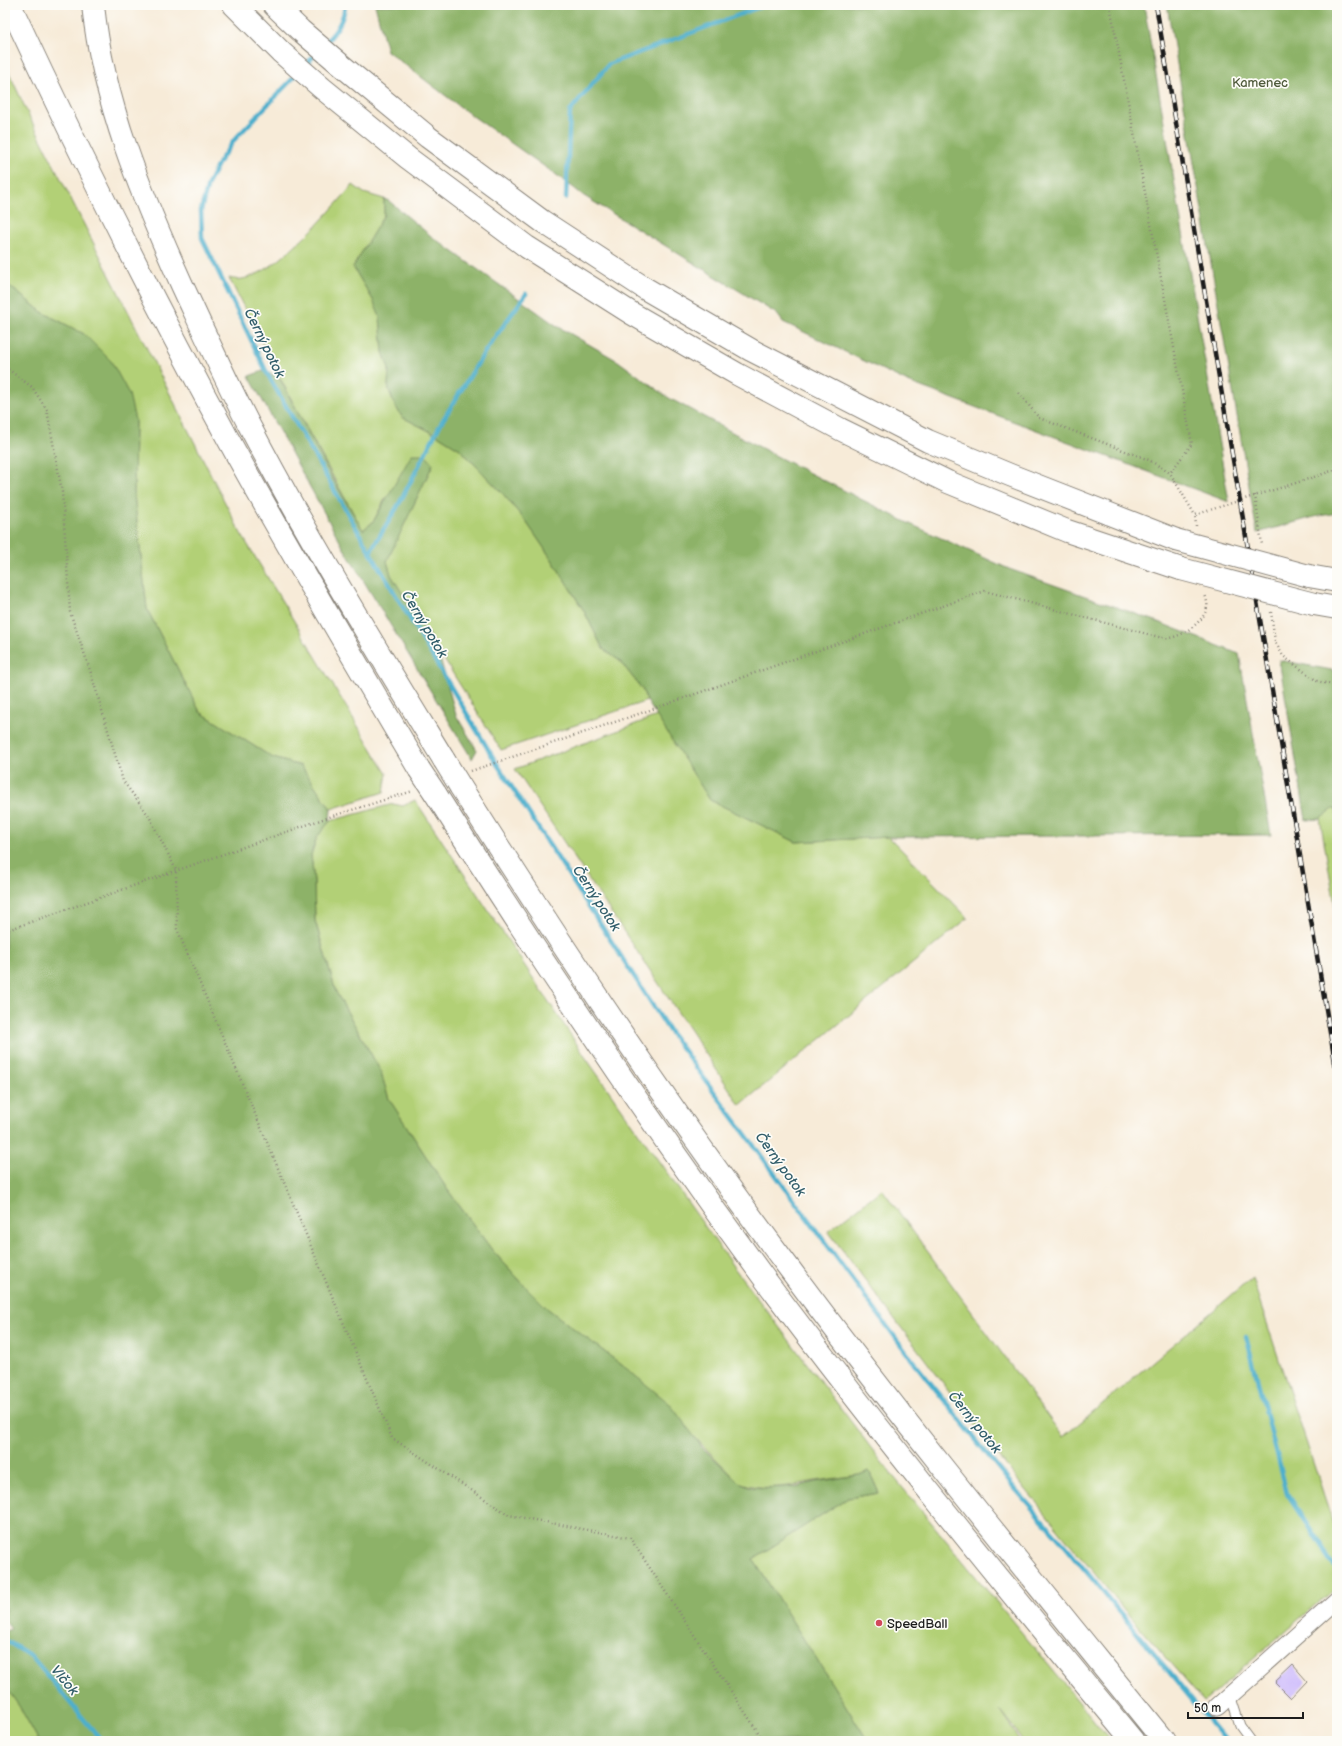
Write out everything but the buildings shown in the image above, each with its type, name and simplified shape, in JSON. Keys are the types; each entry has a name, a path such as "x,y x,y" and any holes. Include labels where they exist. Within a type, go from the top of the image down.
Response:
{"highway":[{"path":"10,5 105,204 227,438 291,553 434,793 506,907 590,1032 677,1157 765,1279 863,1408 953,1522 1133,1741"},
{"path":"93,5 105,75 120,128 158,230 216,359 249,426 313,542 444,760 464,779 528,893 611,1018 697,1142 786,1264 883,1392 978,1512 1164,1741"},
{"path":"234,5 282,53 322,88 408,158 528,247 631,313 736,374 840,429 948,482 1067,531 1181,569 1314,604 1337,608"},
{"path":"274,5 300,30 428,137 542,221 646,289 751,350 928,441 1010,475 1176,540 1309,576 1337,581"}],"street":[{"path":"1217,1707 1337,1600"}],"lane":[{"path":"1230,1695 1240,1726 1251,1741"}],"path":[{"path":"1110,5 1192,444 1170,473"},
{"path":"5,367 32,387 47,410 62,492 70,612 90,670 123,781 149,816 176,870 177,929 392,1438 509,1515 630,1538 764,1741"},
{"path":"1019,393 1039,418 1149,460 1170,473 1195,515"},
{"path":"1300,483 1337,469"},
{"path":"464,779 656,708 985,591 1151,635"},
{"path":"5,931 323,819 411,792"}],"green space":[{"path":"375,5 1144,5 1229,502 908,382 783,322 777,314 584,196 467,112 387,51"},
{"name":"Kamenec","path":"1167,5 1337,5 1337,513 1314,517 1257,533"},
{"path":"5,64 29,116 240,532 387,774 384,792 331,809 301,766 273,758 200,712 147,609 134,495 135,420 111,361 84,334 42,312 5,281"},
{"path":"353,185 364,193 384,199 384,215 353,267 373,300 380,317 383,352 389,369 388,386 393,402 402,417 439,436 460,449 504,495 527,523 553,561 584,611 603,649 620,661 642,689 647,701 501,750 391,575 387,561 433,464 385,499 373,522 363,530 294,405 229,278 242,279 256,275 271,266 302,240"},
{"path":"384,199 389,201 431,236 557,326 618,361 669,398 780,458 908,523 1009,569 1153,620 1239,654 1271,835 889,837 796,842 710,800 647,701 642,689 620,661 603,649 584,611 527,523 504,495 460,449 439,436 402,417 393,402 388,386 389,369 383,352 380,317 373,300 353,267 384,215"},
{"path":"5,281 42,312 84,334 111,361 129,394 135,420 134,495 147,609 200,712 273,758 301,766 331,809 330,821 317,837 311,855 314,881 315,921 336,992 380,1070 389,1099 447,1189 492,1250 524,1285 548,1309 670,1404 702,1447 739,1482 751,1487 767,1488 799,1486 859,1475 869,1471 879,1493 848,1498 753,1559 868,1741 39,1741 19,1706 5,1686 5,1631 11,1629 5,1621"},
{"path":"263,371 279,377 333,479 363,530 373,522 412,454 425,454 433,464 387,561 391,575 438,651 456,715 477,750 472,759 343,547 249,376"},
{"path":"1279,660 1337,671 1337,809 1333,809 1320,819 1306,820"},
{"path":"657,716 710,800 796,842 889,837 968,918 740,1105 515,769"},
{"path":"415,800 588,1061 735,1269 884,1465 1111,1741 1024,1741 1000,1710 1021,1741 868,1741 753,1559 848,1498 879,1493 869,1471 859,1475 777,1487 758,1487 739,1482 627,1369 548,1309 492,1250 447,1189 389,1099 380,1070 336,992 315,920 314,881 311,855 317,837 330,821 393,804 403,806"},
{"path":"1333,809 1337,809 1337,916 1320,819"},
{"path":"882,1189 1063,1437 1252,1278 1337,1535 1337,1586 1204,1702 1131,1618 996,1453 828,1231"},
{"path":"5,1686 19,1705 39,1741 5,1741"}],"waterway":[{"name":"Černý potok","path":"325,43 339,26 345,5"},
{"path":"566,198 570,111 609,64 765,5"},
{"name":"Černý potok","path":"305,65 318,52"},
{"name":"Černý potok","path":"297,74 235,139 219,162 208,184 201,210 202,238 268,375 370,552 497,764 670,1032 909,1356 1011,1484 1066,1547 1226,1741"},
{"path":"370,552 399,504 441,423 486,350 526,294"},
{"path":"1246,1336 1287,1493 1337,1570"},
{"name":"Vlčok","path":"5,1640 31,1656 102,1741"}],"railway":[{"path":"1156,5 1337,1074"}],"place":[{"name":"SpeedBall","path":"879,1623"}]}
